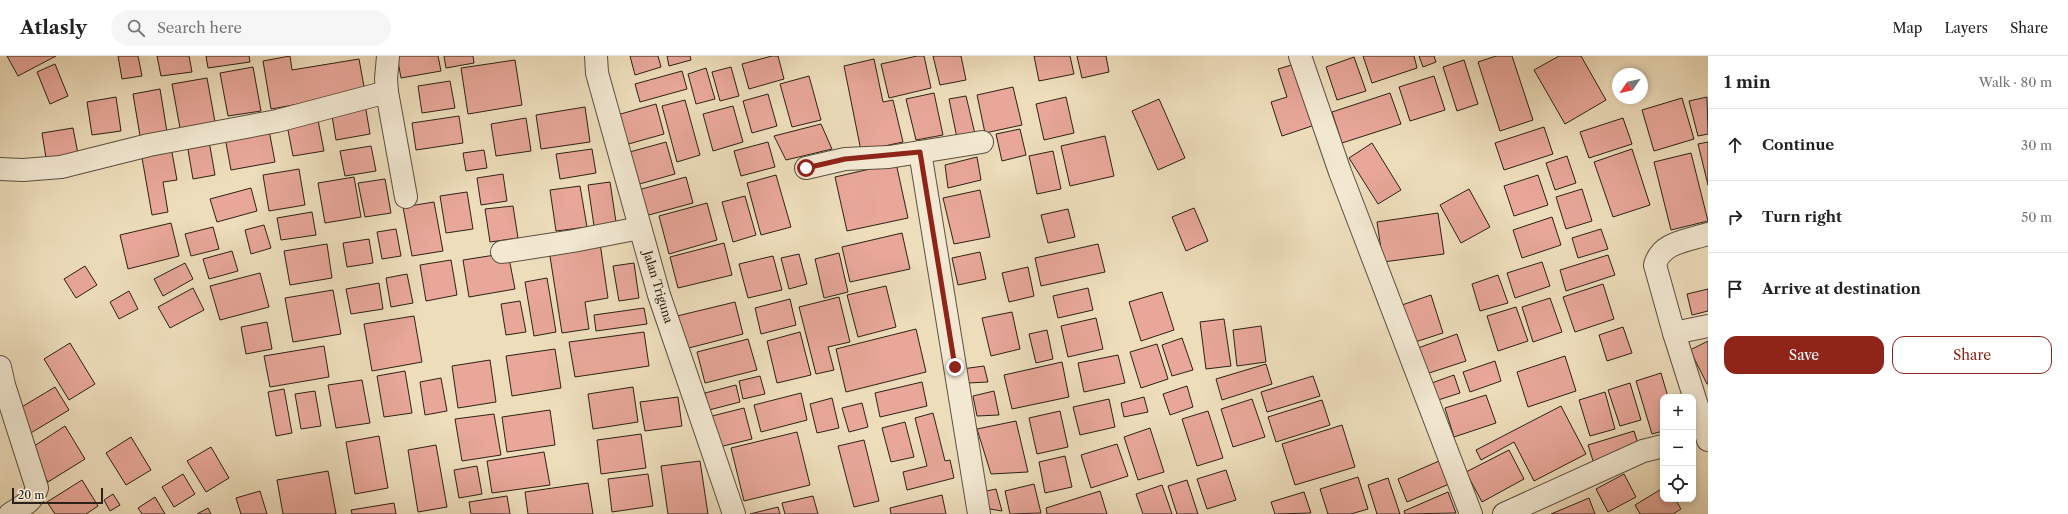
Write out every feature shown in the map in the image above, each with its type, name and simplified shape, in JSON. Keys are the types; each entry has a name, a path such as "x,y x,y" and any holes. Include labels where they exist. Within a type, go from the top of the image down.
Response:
{"street":[{"path":"388,56 386,79 387,92 406,197"},
{"name":"Jalan Triguna","path":"596,56 597,73 659,295 734,514"},
{"path":"1300,56 1340,172 1471,514"},
{"path":"0,169 23,170 61,168 149,145 277,121 387,92"},
{"path":"806,168 845,159 920,152 982,142"},
{"path":"920,152 979,514"},
{"path":"502,252 573,242 640,228"},
{"path":"1702,438 1702,403 1674,333 1655,265 1657,256 1666,247 1708,234"},
{"path":"1674,333 1708,326"},
{"path":"0,368 37,488 35,496 10,514"},
{"path":"1508,513 1643,451 1660,447"}],"building":[{"path":"7,56 56,56 18,76"},
{"path":"118,56 138,56 142,76 122,79"},
{"path":"157,56 189,56 192,72 161,76"},
{"path":"206,56 249,56 250,62 208,68"},
{"path":"290,56 292,70 359,59 365,92 271,109 263,61"},
{"path":"397,56 438,56 441,71 401,78"},
{"path":"444,56 473,56 474,63 446,68"},
{"path":"630,56 658,56 661,67 635,75"},
{"path":"667,56 690,56 691,60 669,66"},
{"path":"772,56 778,56 784,79 749,89 742,64"},
{"path":"917,56 924,56 931,88 889,98 881,64"},
{"path":"933,56 961,56 966,80 940,85"},
{"path":"1034,56 1070,56 1074,74 1039,81"},
{"path":"1077,56 1106,56 1109,72 1082,78"},
{"path":"1363,56 1414,56 1417,68 1372,83"},
{"path":"1419,56 1434,56 1436,62 1423,67"},
{"path":"1496,56 1512,56 1533,120 1500,131 1478,62"},
{"path":"1559,56 1581,56 1606,100 1565,124 1534,70"},
{"path":"1354,57 1366,91 1337,100 1326,67"},
{"path":"874,59 883,102 893,100 903,142 861,151 844,66"},
{"path":"515,60 522,105 468,114 461,68"},
{"path":"1464,60 1478,104 1457,111 1443,67"},
{"path":"55,64 68,96 50,104 37,72"},
{"path":"1295,64 1315,125 1282,136 1271,102 1287,97 1278,69"},
{"path":"253,67 261,111 228,116 220,73"},
{"path":"731,67 739,96 720,101 712,72"},
{"path":"706,68 715,99 696,104 688,74"},
{"path":"682,71 687,89 640,102 635,84"},
{"path":"809,76 821,120 792,127 780,84"},
{"path":"1434,76 1445,110 1410,121 1399,87"},
{"path":"207,78 215,122 180,128 172,84"},
{"path":"450,81 455,108 422,113 418,86"},
{"path":"1013,87 1022,125 985,133 977,95"},
{"path":"160,89 168,138 141,142 133,94"},
{"path":"934,93 943,135 916,140 906,99"},
{"path":"1390,93 1401,124 1342,143 1332,112"},
{"path":"768,94 777,126 752,133 743,101"},
{"path":"966,96 975,134 957,138 949,99"},
{"path":"116,97 121,131 92,135 87,102"},
{"path":"1066,97 1074,133 1044,140 1036,104"},
{"path":"1707,97 1708,134 1698,136 1689,101"},
{"path":"1682,98 1694,139 1654,151 1642,110"},
{"path":"1159,99 1185,158 1158,170 1132,111"},
{"path":"685,100 700,155 677,162 662,106"},
{"path":"365,104 370,134 336,140 331,110"},
{"path":"656,104 664,134 625,145 617,115"},
{"path":"733,106 743,142 713,151 703,114"},
{"path":"585,107 590,142 541,149 536,115"},
{"path":"317,115 324,151 293,156 286,120"},
{"path":"459,116 463,143 416,150 412,123"},
{"path":"526,118 531,151 496,156 491,124"},
{"path":"1623,118 1632,144 1589,158 1580,132"},
{"path":"821,124 832,149 786,160 774,136"},
{"path":"268,125 275,162 231,170 224,132"},
{"path":"1544,127 1553,154 1504,170 1495,143"},
{"path":"73,128 79,159 47,164 42,133"},
{"path":"1020,129 1026,155 1002,161 996,134"},
{"path":"1105,136 1114,176 1070,186 1061,146"},
{"path":"209,141 215,175 193,179 187,144"},
{"path":"666,142 675,174 636,185 626,153"},
{"path":"768,142 775,167 741,176 734,151"},
{"path":"1708,142 1708,185 1698,144"},
{"path":"1372,143 1401,190 1378,204 1349,158"},
{"path":"371,146 376,171 345,176 340,151"},
{"path":"171,147 177,180 163,182 168,212 152,215 141,152"},
{"path":"592,149 596,173 560,179 556,154"},
{"path":"1632,149 1650,205 1613,217 1594,162"},
{"path":"484,150 487,168 466,171 463,153"},
{"path":"1053,151 1061,189 1037,194 1029,156"},
{"path":"1691,153 1708,221 1671,230 1654,162"},
{"path":"1567,156 1576,183 1555,190 1546,163"},
{"path":"977,157 981,180 948,188 945,165"},
{"path":"896,163 908,218 847,231 835,177"},
{"path":"299,169 305,205 269,211 263,175"},
{"path":"503,174 507,201 481,205 477,178"},
{"path":"776,175 791,227 761,235 747,183"},
{"path":"1538,175 1548,205 1514,216 1504,186"},
{"path":"354,177 361,217 325,223 318,183"},
{"path":"686,177 693,203 645,216 638,190"},
{"path":"385,179 391,213 365,217 358,183"},
{"path":"610,182 616,222 594,226 588,185"},
{"path":"580,186 587,227 556,231 550,190"},
{"path":"251,188 257,211 217,222 210,199"},
{"path":"1469,189 1490,227 1461,243 1440,205"},
{"path":"1582,189 1592,221 1566,229 1556,197"},
{"path":"980,190 990,237 954,244 943,198"},
{"path":"467,192 473,229 446,233 440,196"},
{"path":"745,196 756,235 733,242 722,202"},
{"path":"434,202 443,251 412,256 403,207"},
{"path":"707,203 717,240 669,254 659,216"},
{"path":"513,206 518,238 490,242 485,209"},
{"path":"1194,208 1208,241 1186,251 1172,217"},
{"path":"1068,209 1075,237 1048,243 1041,215"},
{"path":"312,212 316,235 281,240 277,218"},
{"path":"1438,213 1444,254 1383,262 1377,222"},
{"path":"1552,217 1561,245 1522,258 1513,230"},
{"path":"171,223 179,256 128,269 120,235"},
{"path":"264,225 271,248 251,254 245,230"},
{"path":"213,227 219,249 191,256 185,234"},
{"path":"396,229 401,256 382,259 377,232"},
{"path":"1601,229 1608,249 1578,258 1572,238"},
{"path":"902,233 910,269 850,282 842,247"},
{"path":"369,239 373,263 347,267 343,243"},
{"path":"600,243 608,298 585,302 589,329 562,333 549,250"},
{"path":"724,243 732,275 678,288 670,257"},
{"path":"327,244 332,278 290,285 284,251"},
{"path":"1098,244 1105,272 1041,286 1035,258"},
{"path":"232,251 238,271 209,279 203,259"},
{"path":"980,252 986,279 958,285 952,258"},
{"path":"508,253 515,289 469,297 463,260"},
{"path":"839,253 848,292 824,298 815,259"},
{"path":"799,254 807,284 789,289 781,258"},
{"path":"1608,255 1615,275 1566,291 1560,270"},
{"path":"773,256 782,290 748,298 739,264"},
{"path":"451,260 457,295 426,301 420,265"},
{"path":"1542,262 1550,286 1515,298 1507,273"},
{"path":"185,263 193,279 163,296 154,279"},
{"path":"634,263 639,298 619,301 613,266"},
{"path":"85,266 97,285 76,298 64,279"},
{"path":"1028,267 1034,296 1009,302 1002,273"},
{"path":"260,273 269,307 220,320 210,286"},
{"path":"407,274 413,303 391,307 386,278"},
{"path":"1498,275 1508,303 1480,311 1472,284"},
{"path":"547,278 556,332 534,336 525,282"},
{"path":"379,283 383,309 351,314 346,289"},
{"path":"1603,284 1614,319 1575,332 1563,297"},
{"path":"886,286 896,327 858,337 847,295"},
{"path":"193,288 204,310 170,328 158,307"},
{"path":"1088,288 1093,310 1058,318 1053,296"},
{"path":"1708,289 1708,311 1692,315 1687,294"},
{"path":"333,290 341,334 293,342 285,298"},
{"path":"129,291 138,309 119,319 110,302"},
{"path":"1162,292 1174,330 1141,341 1129,302"},
{"path":"1431,295 1443,333 1412,343 1399,306"},
{"path":"839,297 850,342 828,347 834,370 816,374 799,307"},
{"path":"1550,298 1562,332 1533,342 1522,307"},
{"path":"790,299 796,325 761,334 755,308"},
{"path":"520,301 526,332 506,335 501,304"},
{"path":"735,302 743,334 685,349 677,316"},
{"path":"1516,307 1528,341 1498,351 1487,316"},
{"path":"644,308 647,324 596,331 594,315"},
{"path":"1012,312 1020,349 991,356 982,318"},
{"path":"414,316 422,362 372,371 364,324"},
{"path":"1096,318 1103,349 1068,357 1061,326"},
{"path":"1224,319 1231,366 1206,369 1200,322"},
{"path":"267,322 272,349 246,354 241,327"},
{"path":"1261,326 1266,362 1237,366 1233,330"},
{"path":"1623,327 1632,353 1607,361 1599,335"},
{"path":"916,329 926,372 846,392 836,349"},
{"path":"1047,330 1053,359 1036,363 1029,334"},
{"path":"644,332 649,366 575,377 569,342"},
{"path":"800,332 811,375 777,383 767,341"},
{"path":"1457,334 1466,361 1426,374 1418,348"},
{"path":"1182,338 1193,370 1172,376 1162,345"},
{"path":"748,339 757,370 705,383 697,352"},
{"path":"1708,341 1708,384 1707,384 1690,350"},
{"path":"70,343 95,384 69,400 44,359"},
{"path":"1157,344 1168,379 1141,388 1130,352"},
{"path":"324,346 329,377 270,387 264,356"},
{"path":"555,349 561,388 512,396 506,356"},
{"path":"1118,355 1125,383 1084,392 1078,363"},
{"path":"1565,356 1576,391 1528,407 1517,372"},
{"path":"490,360 496,402 458,408 452,366"},
{"path":"1495,361 1501,381 1470,392 1463,372"},
{"path":"1062,362 1069,397 1012,409 1004,375"},
{"path":"1266,364 1272,384 1222,400 1216,379"},
{"path":"984,366 988,382 968,383 962,369"},
{"path":"405,371 412,413 384,417 377,376"},
{"path":"1661,373 1667,394 1660,394 1660,432 1652,434 1636,381"},
{"path":"1454,375 1460,393 1435,401 1429,384"},
{"path":"760,376 765,394 743,399 739,381"},
{"path":"1313,376 1320,396 1267,412 1261,392"},
{"path":"441,378 447,411 425,415 420,382"},
{"path":"362,380 370,423 336,428 328,385"},
{"path":"922,382 927,406 880,417 875,393"},
{"path":"1630,383 1641,420 1620,426 1608,390"},
{"path":"736,385 740,402 709,410 705,393"},
{"path":"1187,386 1193,407 1170,415 1163,394"},
{"path":"55,387 69,410 29,434 15,411"},
{"path":"633,387 638,422 593,429 588,394"},
{"path":"284,389 292,433 276,436 268,392"},
{"path":"315,391 321,426 301,429 295,394"},
{"path":"994,391 999,415 977,416 973,396"},
{"path":"1605,392 1615,429 1590,436 1579,400"},
{"path":"801,393 807,420 761,432 754,405"},
{"path":"1486,395 1496,423 1454,437 1445,408"},
{"path":"678,397 682,426 645,431 640,402"},
{"path":"1144,397 1148,412 1124,417 1121,403"},
{"path":"832,398 839,428 817,433 810,404"},
{"path":"1109,399 1115,427 1080,435 1073,407"},
{"path":"1252,399 1265,437 1233,447 1221,409"},
{"path":"1322,400 1330,425 1276,442 1268,417"},
{"path":"862,403 868,427 849,432 842,408"},
{"path":"1561,406 1586,454 1534,481 1514,442 1481,460 1476,450"},
{"path":"744,408 752,439 715,448 708,417"},
{"path":"550,410 555,445 507,452 502,417"},
{"path":"1060,411 1068,447 1037,454 1029,418"},
{"path":"1208,411 1223,458 1197,466 1182,419"},
{"path":"933,413 945,461 950,460 954,478 907,490 903,472 927,466 915,418"},
{"path":"494,414 501,455 462,461 455,419"},
{"path":"1016,421 1028,472 991,474 977,429"},
{"path":"905,422 914,457 891,462 882,428"},
{"path":"1342,425 1355,467 1295,485 1282,444"},
{"path":"65,426 85,459 48,482 28,450"},
{"path":"1150,428 1164,472 1138,480 1124,437"},
{"path":"1634,431 1640,450 1594,464 1588,445"},
{"path":"797,432 810,485 744,501 731,448"},
{"path":"641,434 646,468 601,474 597,440"},
{"path":"379,436 388,488 355,494 346,442"},
{"path":"131,437 151,470 126,485 106,453"},
{"path":"864,440 879,501 854,507 838,446"},
{"path":"1117,444 1128,476 1091,488 1081,455"},
{"path":"436,445 447,507 418,512 408,450"},
{"path":"211,447 229,478 206,492 187,461"},
{"path":"1509,450 1524,479 1482,502 1466,472"},
{"path":"544,452 550,485 492,493 487,461"},
{"path":"1065,456 1072,487 1045,493 1039,462"},
{"path":"700,461 708,514 668,514 661,466"},
{"path":"1439,461 1449,484 1407,502 1398,479"},
{"path":"477,466 482,494 459,498 454,470"},
{"path":"1226,470 1236,500 1207,509 1197,479"},
{"path":"328,471 336,514 283,514 277,480"},
{"path":"183,474 195,494 174,507 162,487"},
{"path":"648,474 653,506 612,512 608,479"},
{"path":"1624,474 1636,497 1608,512 1596,489"},
{"path":"1358,477 1368,509 1351,514 1328,514 1320,489"},
{"path":"1388,478 1400,514 1377,514 1368,485"},
{"path":"82,480 98,506 86,514 55,514 47,502"},
{"path":"1187,480 1198,514 1177,514 1168,486"},
{"path":"588,483 593,514 528,514 525,492"},
{"path":"1034,484 1041,513 1010,514 1005,491"},
{"path":"1162,485 1172,514 1143,514 1136,494"},
{"path":"996,489 1002,511 990,509 982,492"},
{"path":"1660,490 1660,502 1677,502 1681,509 1673,514 1640,514 1635,505"},
{"path":"260,491 267,514 241,514 236,498"},
{"path":"1100,491 1107,514 1047,514 1046,508"},
{"path":"1304,492 1311,513 1275,514 1271,502"},
{"path":"1448,492 1456,513 1405,514 1404,511"},
{"path":"113,494 120,505 110,511 104,500"},
{"path":"942,495 946,514 891,514 890,508"},
{"path":"507,496 510,514 471,514 469,502"},
{"path":"813,496 818,514 785,514 782,503"},
{"path":"155,497 165,514 142,514 138,508"},
{"path":"1589,498 1595,514 1551,514"},
{"path":"394,503 396,514 352,514 351,510"},
{"path":"778,507 780,514 750,514"},
{"path":"208,508 211,514 197,514"}],"route":[{"path":"806,168 845,159 889,157 920,152 955,367"}]}
